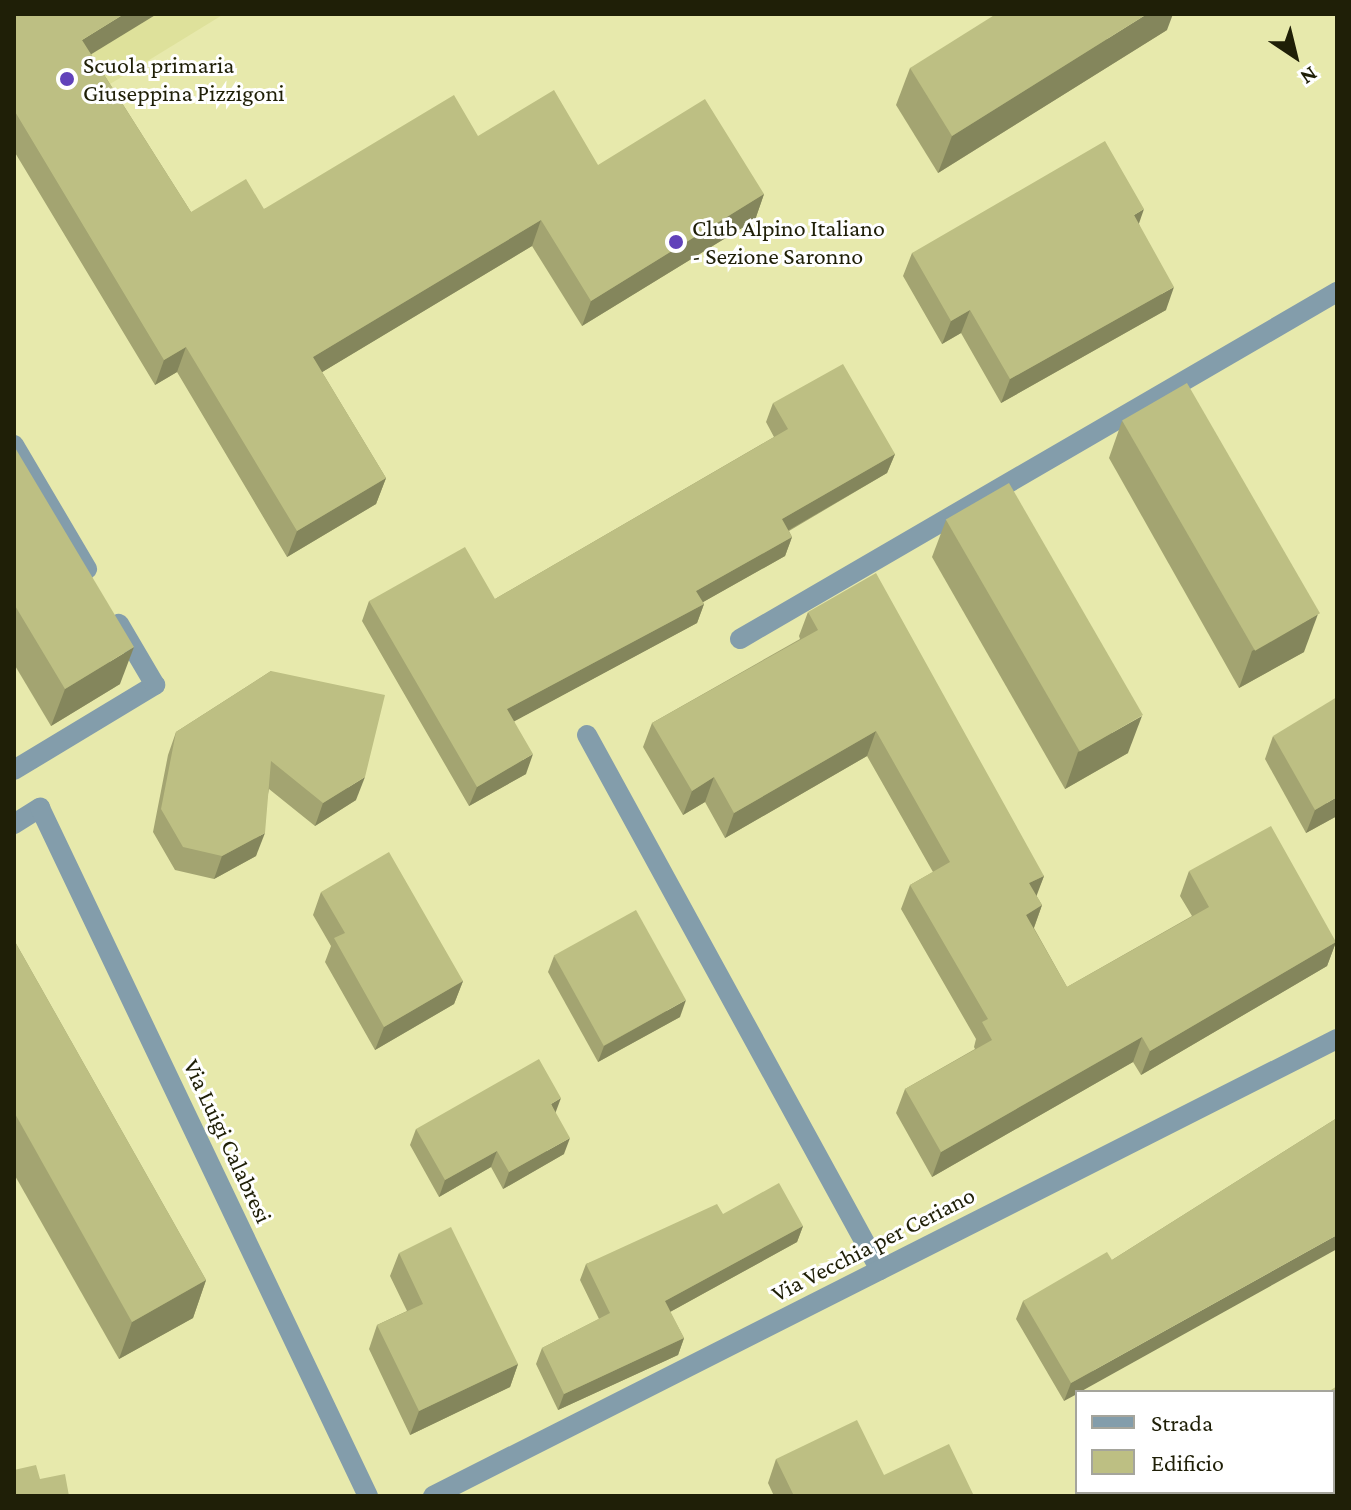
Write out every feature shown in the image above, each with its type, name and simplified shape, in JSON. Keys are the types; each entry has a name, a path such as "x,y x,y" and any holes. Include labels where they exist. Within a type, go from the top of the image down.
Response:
{"street":[{"path":"740,639 1337,292"},
{"path":"14,445 155,685 14,770"},
{"path":"587,735 880,1270"},
{"name":"Via Luigi Calabresi","path":"14,824 40,808 368,1496"},
{"name":"Via Vecchia per Ceriano","path":"433,1496 1337,1039"}],"shaded area":[{"name":"Scuola primaria Giuseppina Pizzigoni","path":"14,14 224,14 14,143"}],"building":[{"path":"14,14 124,14 82,40 191,212 246,179 264,209 454,95 478,136 554,90 598,165 705,99 764,194 591,301 541,220 313,357 386,478 297,531 186,347 164,360 14,110"},
{"path":"996,14 1147,14 952,136 910,68"},
{"path":"1105,141 1144,209 1134,215 1174,287 1010,379 970,310 951,321 912,253"},
{"path":"843,364 895,454 782,519 792,537 696,591 704,604 507,709 533,754 477,787 369,601 465,547 495,599 788,429 773,403"},
{"path":"1187,383 1320,613 1255,651 1122,420"},
{"path":"14,446 134,647 65,689 14,604"},
{"path":"1009,483 1143,715 1080,752 946,520"},
{"path":"876,573 1044,876 1029,883 1042,905 1026,915 1067,987 1209,907 1189,871 1271,826 1336,942 1150,1051 1142,1037 941,1152 905,1089 992,1040 982,1022 988,1019 910,885 950,862 876,731 734,813 714,777 692,791 652,723 818,630 808,612"},
{"path":"271,671 385,695 365,777 323,803 271,761 265,833 222,856 183,847 161,809 176,732"},
{"path":"1337,697 1337,797 1315,810 1273,736"},
{"path":"389,852 463,981 384,1027 334,938 345,933 321,892"},
{"path":"636,910 686,1000 604,1046 554,956"},
{"path":"14,940 206,1280 132,1322 14,1112"},
{"path":"539,1059 561,1098 551,1104 570,1138 509,1172 497,1151 445,1180 416,1129"},
{"path":"1337,1118 1337,1235 1071,1383 1023,1301 1107,1252 1112,1260"},
{"path":"779,1183 803,1226 665,1301 684,1338 564,1394 542,1348 610,1313 586,1264 717,1204 723,1214"},
{"path":"451,1227 518,1364 419,1411 377,1325 423,1304 399,1253"},
{"path":"1337,1386 1335,1484 1335,1390 1331,1390"},
{"path":"857,1420 884,1475 949,1444 974,1496 794,1496 776,1459"},
{"path":"36,1465 40,1479 65,1474 69,1496 14,1496 14,1470"},
{"path":"1139,1494 1323,1494 1323,1496"}],"place":[{"name":"Scuola primaria Giuseppina Pizzigoni","path":"67,79"},
{"name":"Club Alpino Italiano - Sezione Saronno","path":"676,242"}]}
